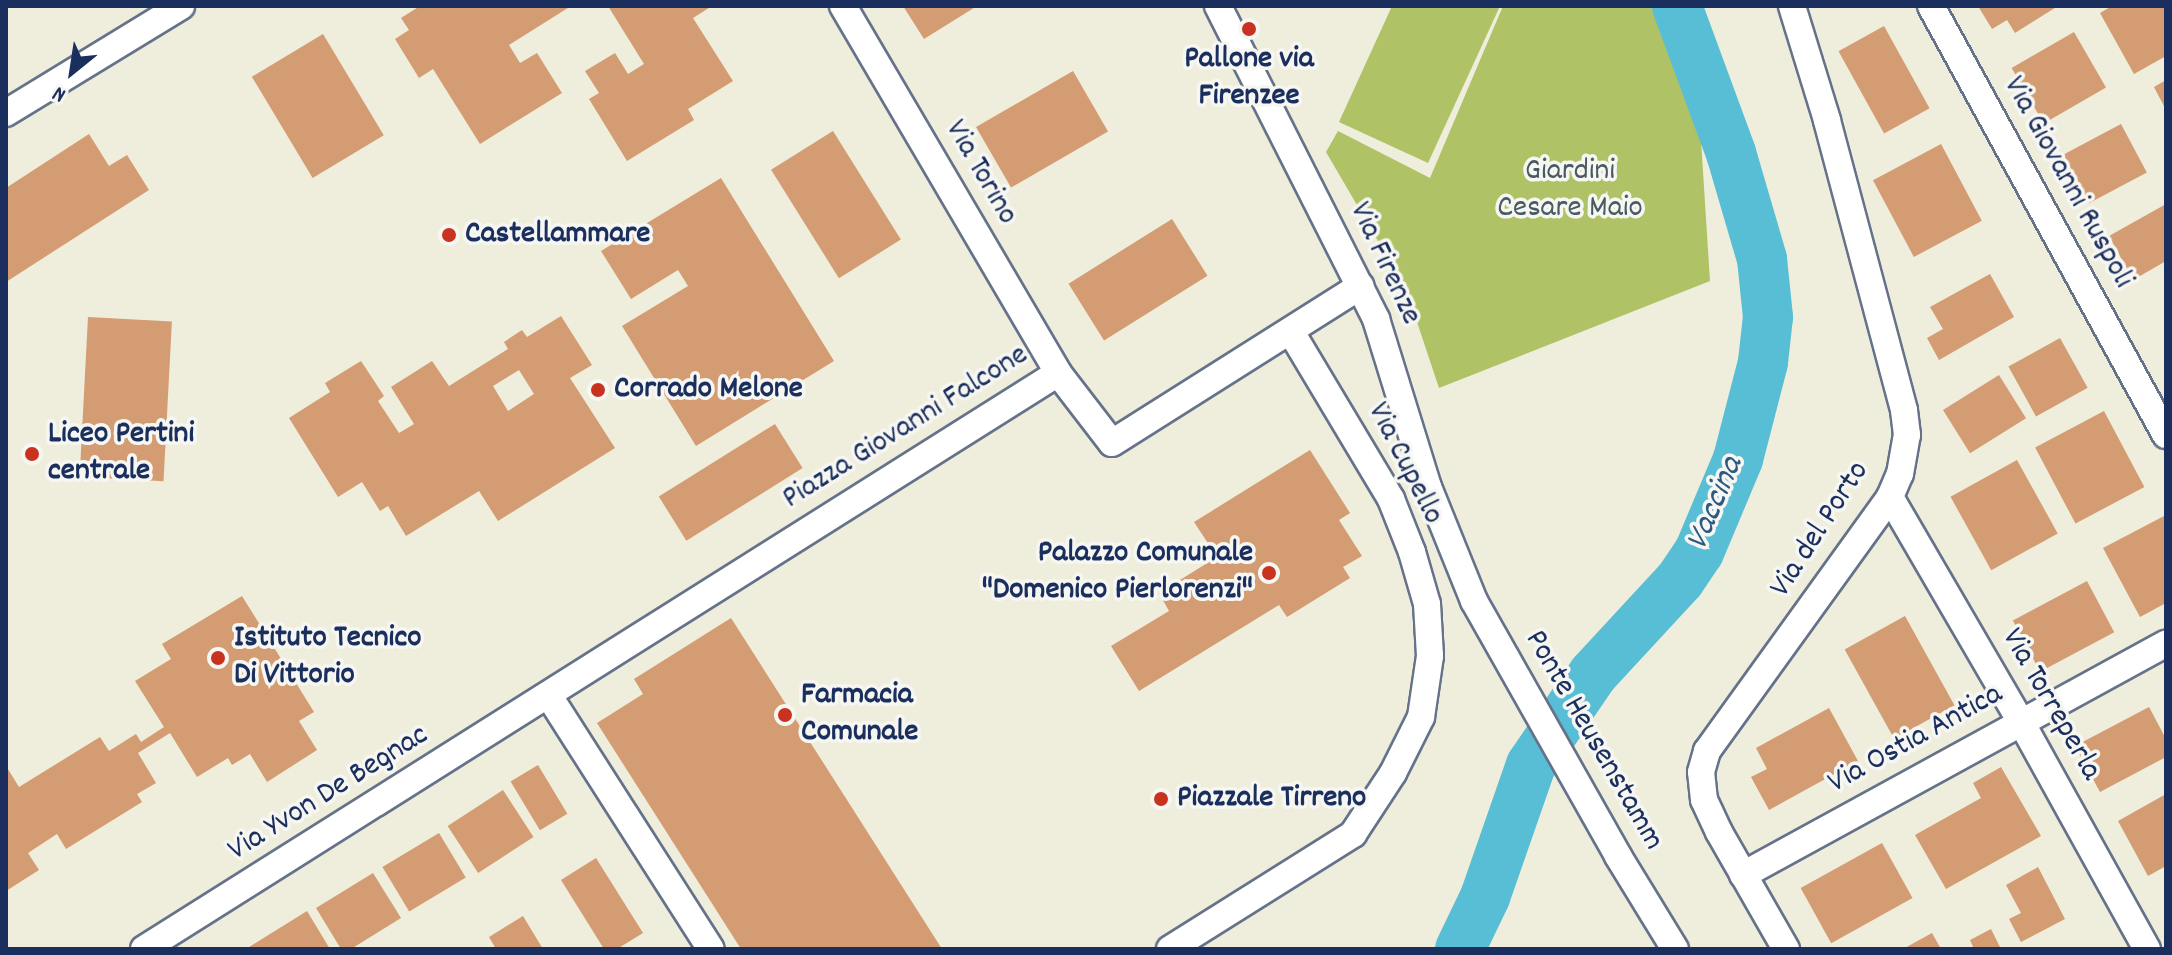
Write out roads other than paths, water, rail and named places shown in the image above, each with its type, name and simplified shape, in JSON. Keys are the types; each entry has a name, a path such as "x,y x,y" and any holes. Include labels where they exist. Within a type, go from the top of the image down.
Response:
{"street":[{"path":"6,113 181,6"},
{"name":"Via Torino","path":"843,6 1058,373"},
{"name":"Via Firenze","path":"1218,6 1360,286 1393,368 1428,487 1457,564"},
{"name":"Via Giovanni Ruspoli","path":"1931,6 2166,435"},
{"name":"Via del Porto","path":"1786,949 1704,800 1701,772 1707,751 1890,497 1904,457 1904,410 1801,9"},
{"name":"Piazza Giovanni Falcone","path":"752,565 1058,373 1112,443 1360,286"},
{"name":"Via Cupello","path":"1170,949 1353,834 1393,773 1421,717 1430,656 1427,604 1412,552 1391,499 1291,332"},
{"name":"Via Torreperla","path":"1890,497 2020,720 2147,949"},
{"name":"Ponte Heusenstamm","path":"1457,564 1474,601 1618,856 1675,949"},
{"name":"Via Yvon De Begnac","path":"144,949 752,565"},
{"name":"Via Ostia Antica","path":"1743,875 2020,720 2166,643"},
{"path":"549,696 711,949"}],"waterway":[{"name":"Vaccina","path":"1460,949 1485,897 1531,765 1593,674 1680,580 1699,552 1738,459 1763,362 1768,317 1762,259 1731,153 1677,6"}],"place":[{"name":"Pallone via Firenzee","path":"1249,29"},
{"name":"Castellammare","path":"449,235"},
{"name":"Corrado Melone","path":"598,390"},
{"name":"Liceo Pertini centrale","path":"32,454"},
{"name":"Palazzo Comunale \"Domenico Pierlorenzi\"","path":"1269,573"},
{"name":"Istituto Tecnico Di Vittorio","path":"218,658"},
{"name":"Farmacia Comunale","path":"785,715"},
{"name":"Piazzale Tirreno","path":"1161,799"}],"park label":[{"name":"Giardini Cesare Maio","path":"1570,192"}]}
